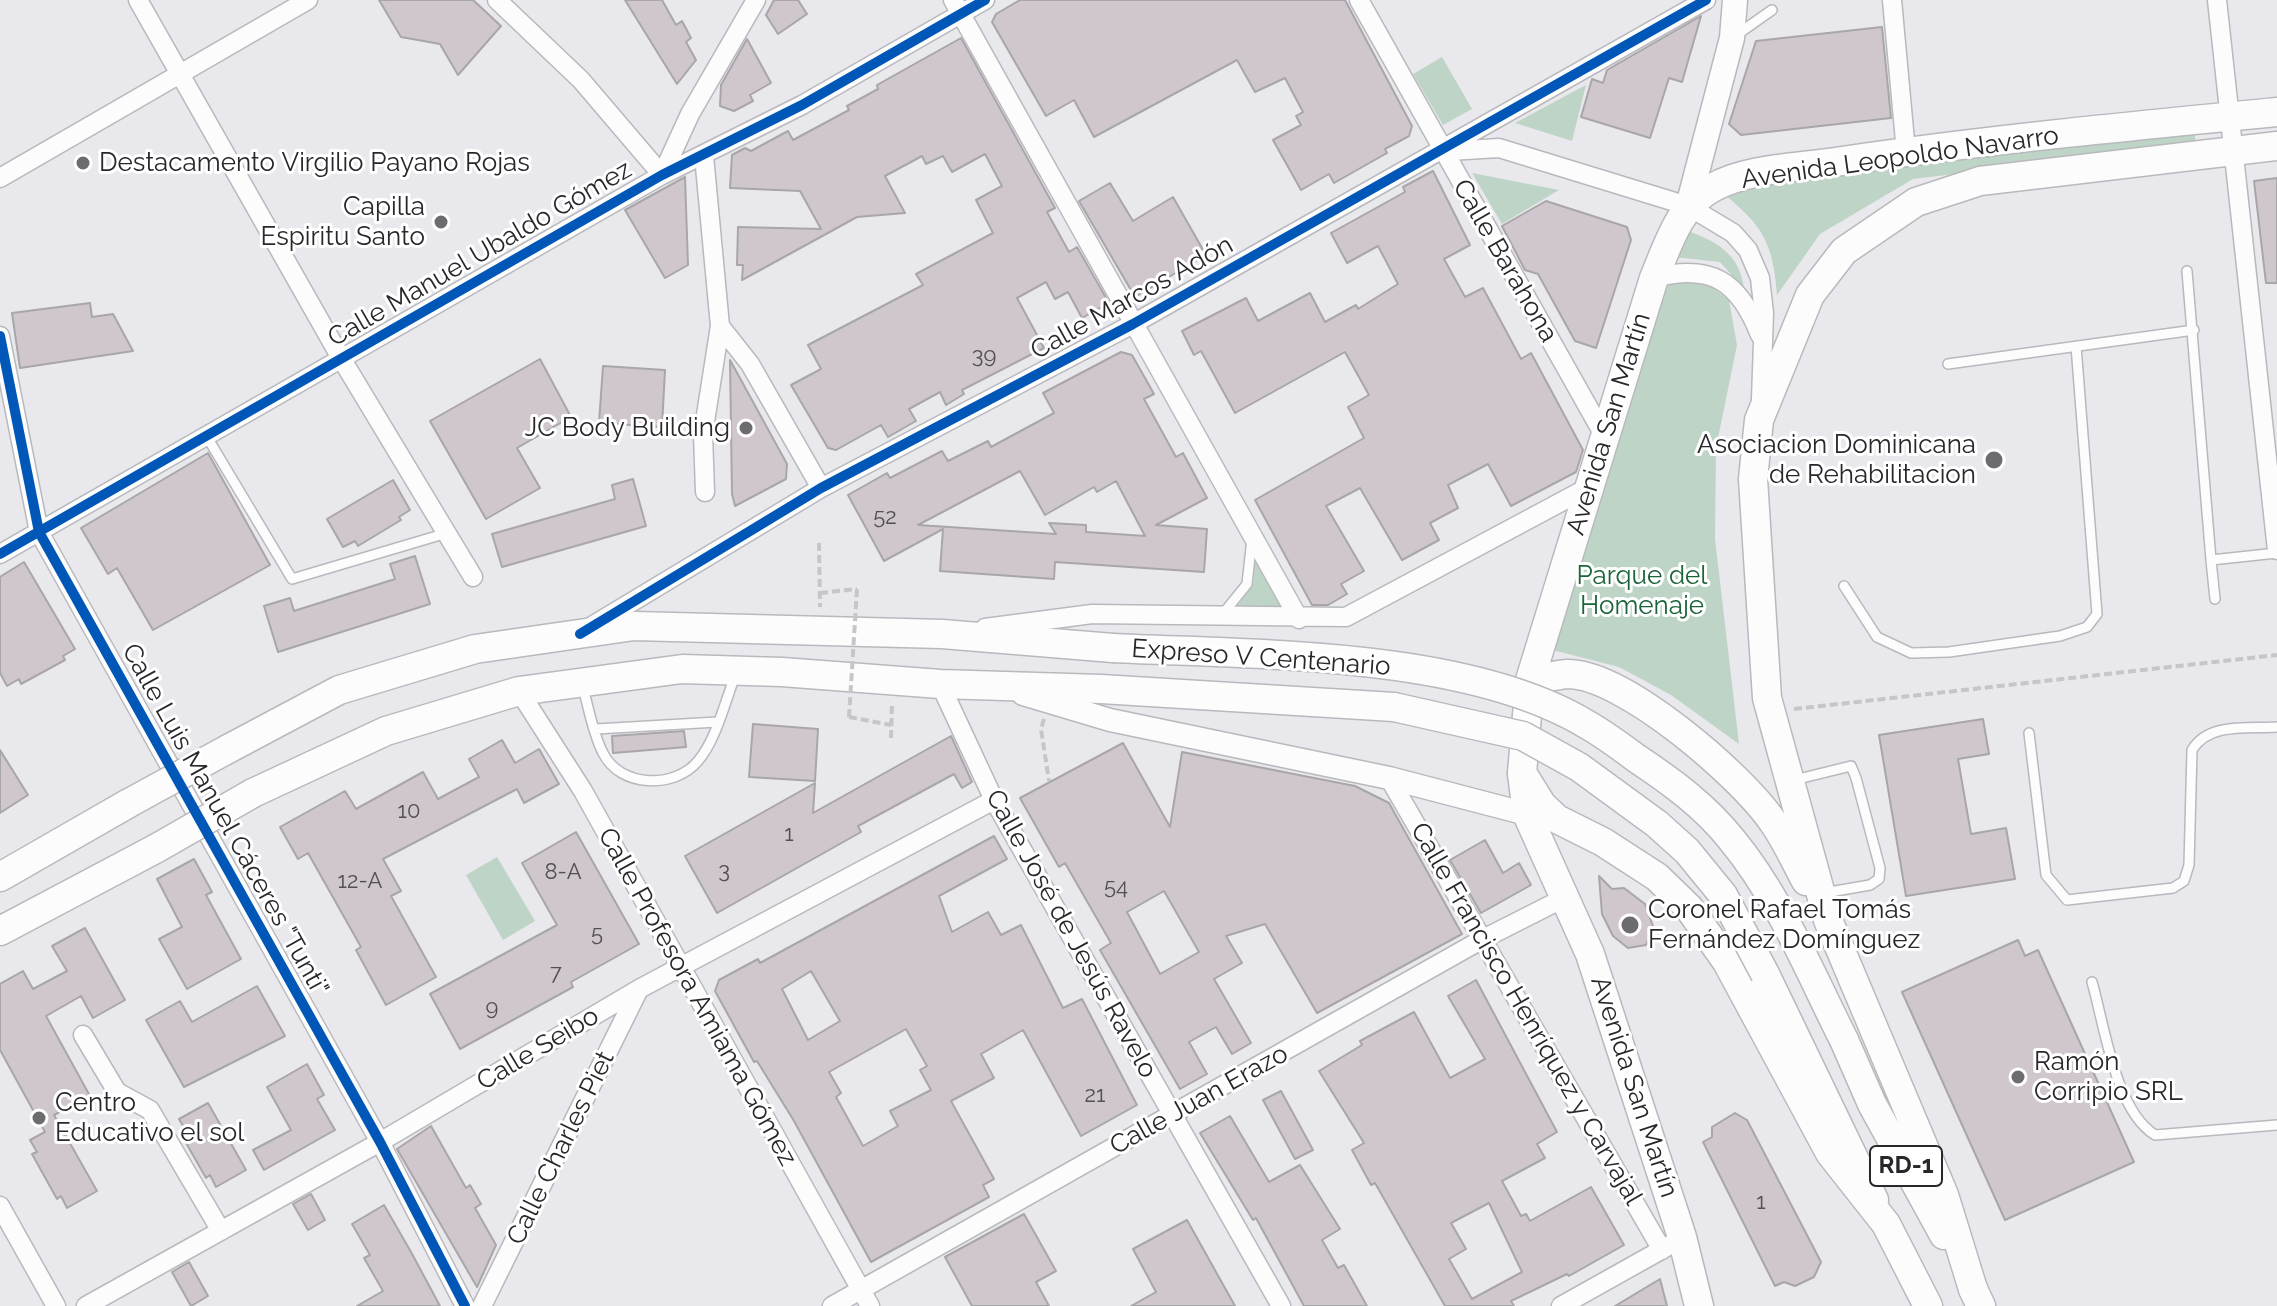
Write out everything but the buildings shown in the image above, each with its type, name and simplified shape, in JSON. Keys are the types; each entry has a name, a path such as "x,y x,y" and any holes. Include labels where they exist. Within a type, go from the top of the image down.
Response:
{"main road":[{"name":"Avenida San Martín","path":"1699,1306 1672,1243 1590,954 1527,814 1522,773 1530,680 1654,278 1688,206 1732,38 1735,0"},
{"name":"Avenida Leopoldo Navarro","path":"1688,206 1712,188 1740,177 1906,152 2277,112"},
{"name":"Avenida Leopoldo Navarro","path":"1825,907 1771,712 1761,637 1753,479 1759,420 1810,295 1844,251 1916,202 1980,181 2277,146"},
{"name":"Expreso V Centenario","path":"0,877 129,803 339,690 475,649 634,626 942,634 1113,648 1342,660 1483,684 1585,722 1698,803 1732,839 1759,877 1844,1040 1872,1104 1977,1297"},
{"name":"Expreso V Centenario","path":"0,931 253,793 386,731 519,691 580,681 682,669 737,670 940,684 1101,689 1394,707 1523,736 1579,767 1657,824 1687,851 1723,895 1765,974 1886,1224"},
{"path":"1530,680 1569,674 1630,697 1717,759 1773,822 1825,907 1944,1195 1977,1297"},
{"path":"1522,773 1542,805 1557,819 1603,842 1657,877 1689,908 1727,962 1830,1153 1886,1224"},
{"name":"RD-1","path":"1886,1224 1928,1306"}],"street":[{"path":"138,0 341,358 473,577"},
{"path":"0,178 308,0"},
{"path":"497,0 581,80 662,175 690,114 756,0"},
{"name":"Calle Manuel Ubaldo Gómez","path":"0,554 662,175 704,156 957,7 985,0"},
{"name":"Calle Barahona","path":"1359,0 1605,437"},
{"name":"Calle Marcos Adón","path":"580,634 821,488 1133,324 1706,0"},
{"path":"1892,0 1906,152"},
{"path":"2217,0 2232,150 2269,420 2277,552"},
{"path":"957,7 1299,619"},
{"path":"1442,151 1499,148 1688,206 1733,233 1748,250 1760,278 1764,345 1759,420"},
{"path":"704,156 720,326 703,434 705,492"},
{"path":"1654,278 1695,270 1716,275 1752,315 1764,345"},
{"path":"720,326 750,364 821,488"},
{"name":"Calle Luis Manuel Cáceres \"Tunti\"","path":"0,336 39,532 380,1142 465,1306"},
{"name":"Expreso V Centenario","path":"942,634 1092,614 1299,619 1346,617 1589,487"},
{"name":"Calle José de Jesús Ravelo","path":"940,684 994,800 1281,1306"},
{"name":"Expreso V Centenario","path":"995,685 1110,720 1389,778 1527,814"},
{"name":"Calle Profesora Amiama Gómez","path":"519,691 583,791 866,1298"},
{"name":"Calle Francisco Henríquez y Carvajal","path":"1389,778 1481,940 1672,1243"},
{"name":"Calle Seibo","path":"86,1306 380,1142 639,989 994,800"},
{"name":"Calle Juan Erazo","path":"832,1306 866,1298 1173,1115 1481,940 1566,897"},
{"name":"Calle Charles Piet","path":"482,1306 639,989"},
{"path":"83,1035 117,1092 150,1110 221,1231"},
{"path":"0,1206 56,1306"},
{"path":"1561,1306 1672,1243"}],"lane":[{"path":"1732,38 1772,10"},
{"path":"2187,271 2215,599"},
{"path":"1948,364 2194,330"},
{"path":"1844,586 1877,637 1911,653 1949,652 2060,636 2093,621 2097,614 2076,346"},
{"path":"207,437 292,579 447,533"},
{"path":"1221,617 1247,584 1252,535"},
{"path":"2211,560 2277,552"},
{"path":"580,681 602,752 611,765 646,780 668,781 687,772 700,759 737,670"},
{"path":"596,729 717,722"},
{"path":"2029,733 2046,875 2067,900 2173,888 2184,881 2189,865 2192,750 2199,738 2212,731 2277,727"},
{"path":"1790,782 1843,766 1851,766 1856,778 1880,868 1879,879 1825,907"},
{"path":"2092,982 2127,1104 2143,1128 2155,1135 2277,1125"}],"path":[{"path":"819,543 820,630"},
{"path":"820,593 857,589 849,717 891,725"},
{"path":"1771,712 2277,655"},
{"path":"891,738 893,680"},
{"path":"1048,701 1041,729 1049,781"}],"green space":[{"path":"1442,57 1472,109 1443,125 1413,74"},
{"path":"1586,85 1572,141 1515,123"},
{"path":"2192,117 2196,145 1913,179 1820,234 1777,295 1773,262 1764,238 1749,217 1724,194 1732,188"},
{"path":"1472,173 1559,190 1502,224"},
{"path":"1682,229 1724,250 1737,266 1744,289 1720,262 1674,257"},
{"name":"Parque del Homenaje","path":"1677,281 1706,283 1729,300 1737,345 1716,448 1715,539 1739,744 1671,695 1619,667 1541,647 1657,292"},
{"path":"1256,553 1287,612 1235,609 1253,585"},
{"path":"497,857 535,921 503,940 466,875"}],"cycle path":[{"path":"0,554 662,175 802,105 985,0"},
{"path":"580,634 821,488 1133,324 1706,0"},
{"path":"0,336 39,532 380,1142 465,1306"}],"place":[{"name":"Destacamento Virgilio Payano Rojas","path":"83,163"},
{"name":"Capilla Espiritu Santo","path":"441,222"},
{"name":"JC Body Building","path":"746,428"},
{"name":"Asociacion Dominicana de Rehabilitacion","path":"1994,460"},
{"name":"Coronel Rafael Tomás Fernández Domínguez","path":"1630,925"},
{"name":"Ramón Corripio SRL","path":"2018,1077"},
{"name":"Centro Educativo el sol","path":"39,1118"}]}
